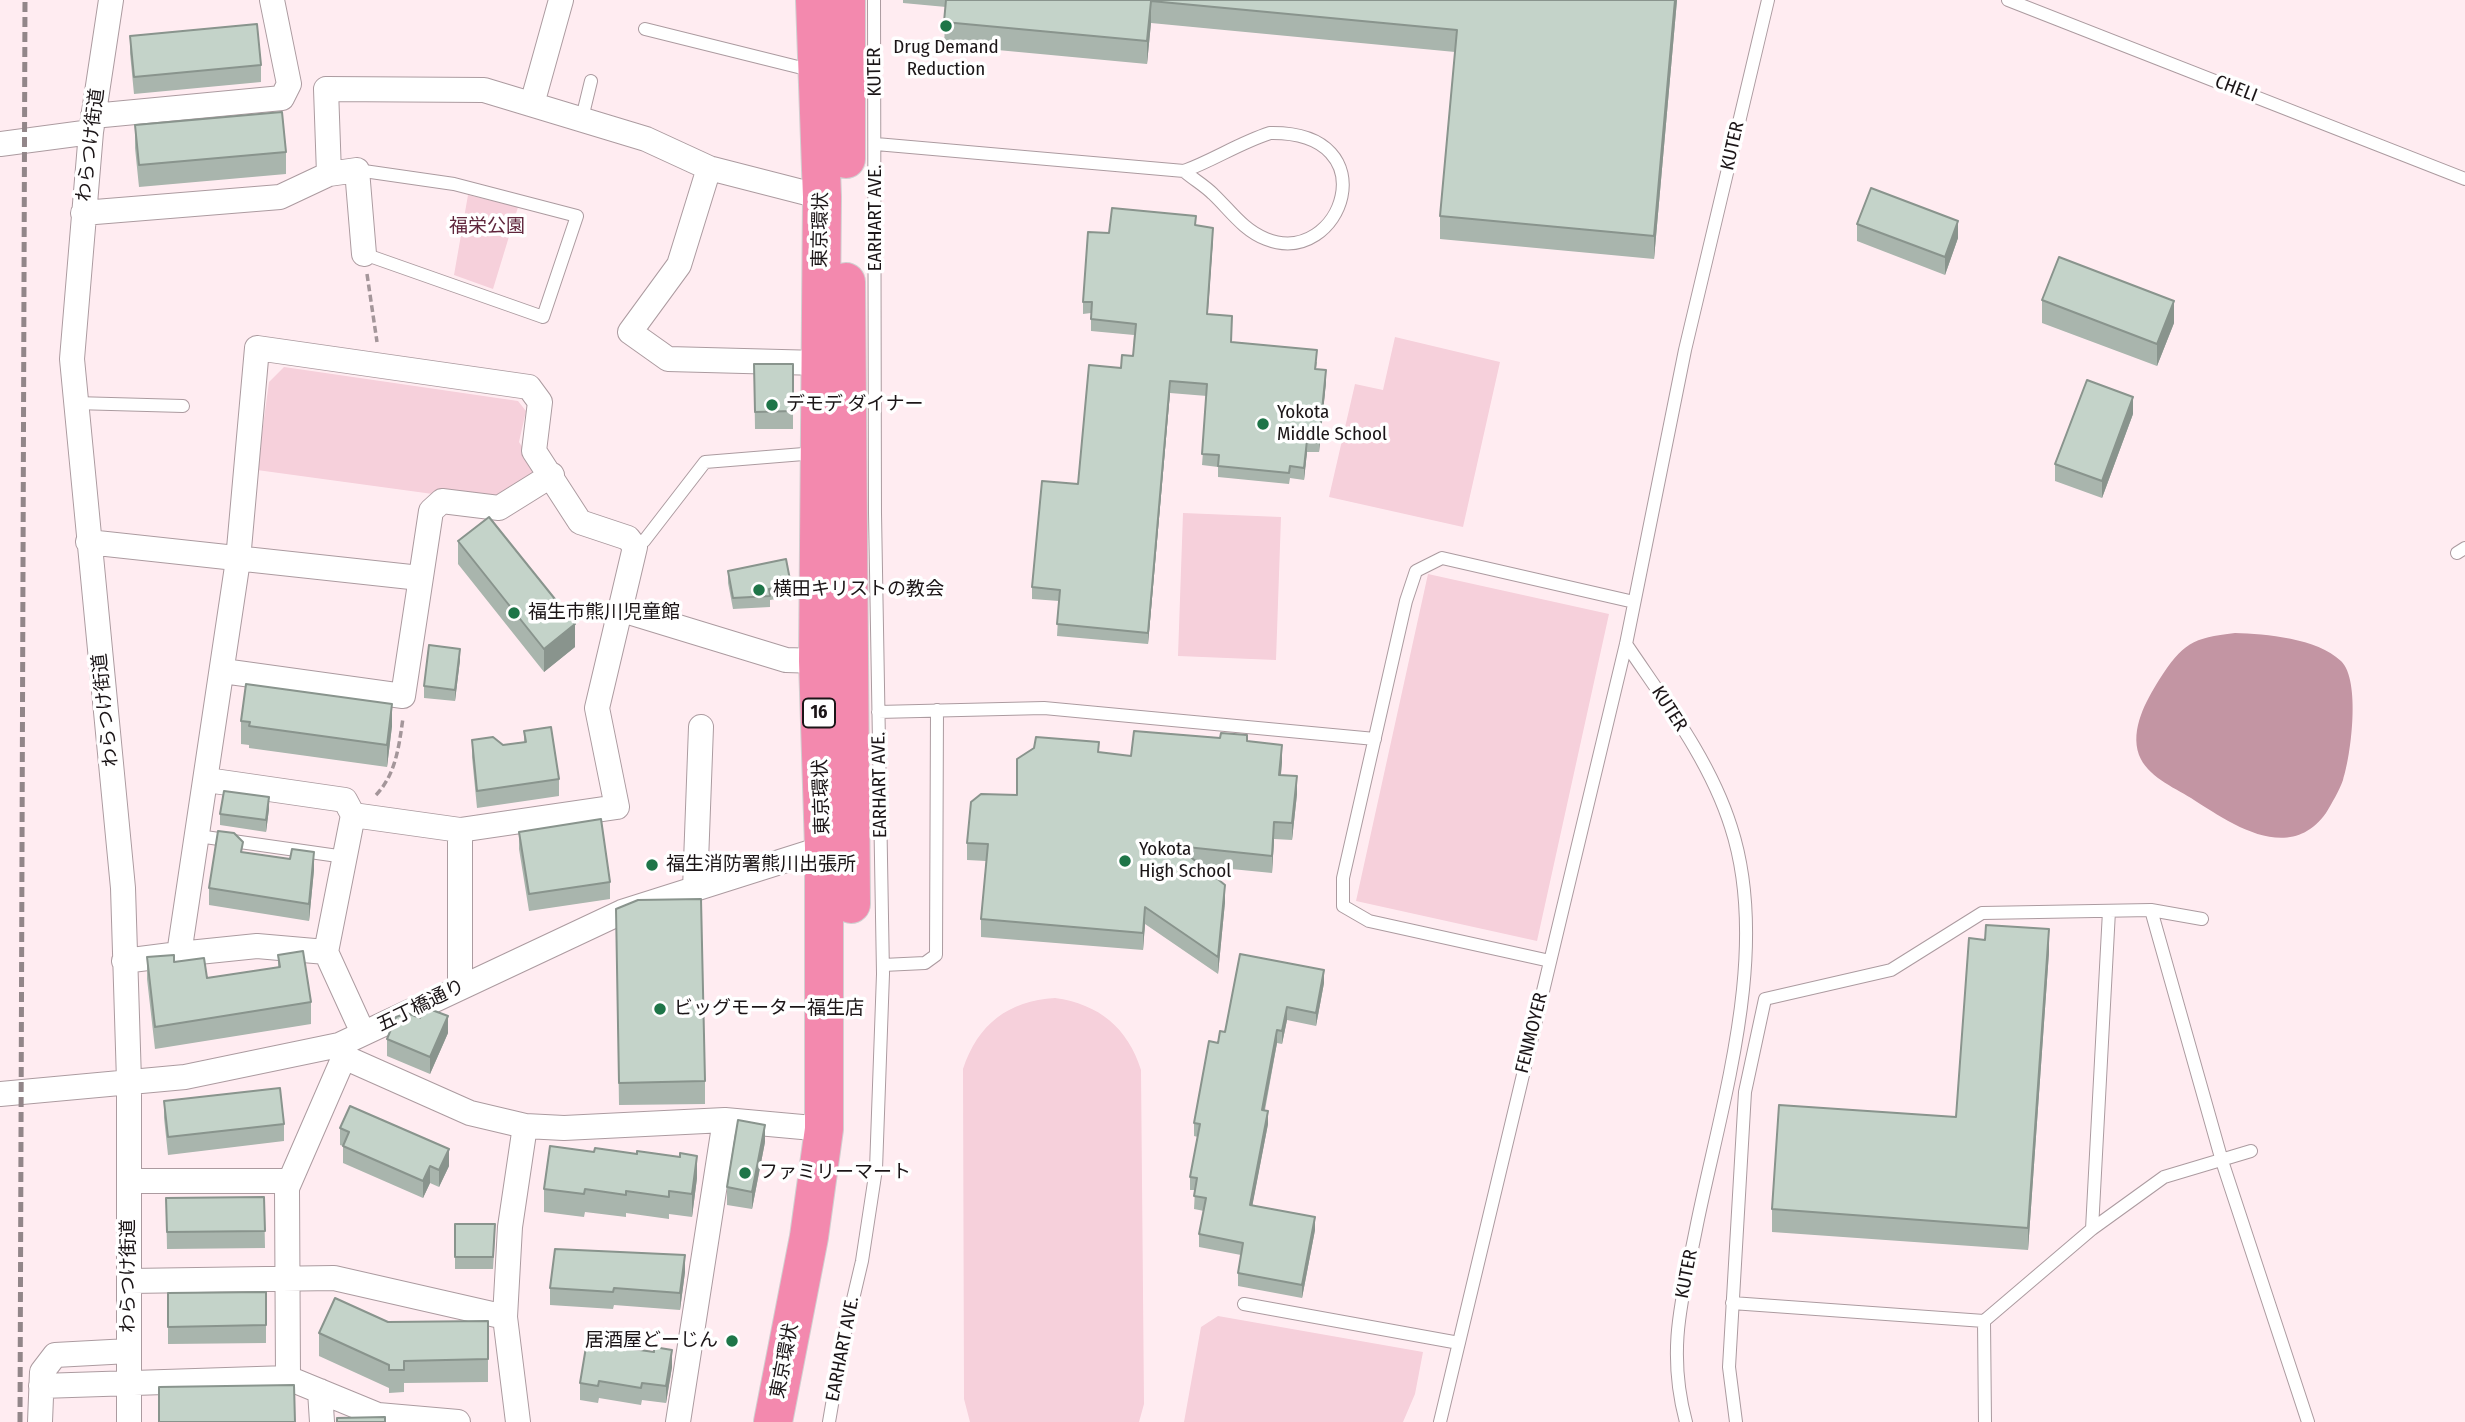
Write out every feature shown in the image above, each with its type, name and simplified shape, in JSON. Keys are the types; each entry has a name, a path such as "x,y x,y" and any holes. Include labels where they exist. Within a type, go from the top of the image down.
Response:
{"highway":[{"name":"東京環状","path":"799,1422 838,1217 848,1132 851,1071 837,848 818,661 822,197 815,0"},
{"name":"東京環状","path":"773,1422 809,1237 824,1129 837,848 846,0"}],"street":[{"name":"わらつけ街道","path":"111,0 92,124 72,359 88,542 117,812 129,1081 129,1422"},
{"path":"0,144 92,124 282,98 289,84 272,0"},
{"path":"532,104 561,0"},
{"path":"329,174 326,89 484,90 646,139 709,167 822,197"},
{"path":"709,167 680,265 630,332 668,359 819,363"},
{"path":"83,213 279,197 329,174 357,170 364,254"},
{"path":"179,954 238,560 257,348 380,363 529,387 540,402 534,451 580,522 628,538 635,547 597,708 617,807 460,830 353,815"},
{"path":"223,671 403,695 431,511 442,501 499,508 552,475"},
{"path":"88,542 420,578"},
{"path":"619,609 786,660 818,661"},
{"path":"695,888 701,727"},
{"path":"207,780 345,800 353,815 326,952 363,1034"},
{"path":"460,830 460,987"},
{"name":"五丁橋通り","path":"0,1094 185,1077 341,1051 363,1034 622,912 695,888 837,848"},
{"path":"124,961 257,946 326,952"},
{"path":"288,1378 287,1188 341,1051 470,1113 525,1126 564,1128 725,1120 824,1129"},
{"path":"678,1422 725,1120"},
{"path":"518,1422 505,1317 510,1227 525,1126"},
{"path":"129,1181 290,1181"},
{"path":"129,1281 334,1278 505,1317"},
{"path":"40,1422 41,1372 55,1355 129,1351"},
{"path":"41,1386 288,1378 378,1415 458,1422"},
{"path":"320,1391 322,1422"}],"lane":[{"name":"KUTER","path":"874,0 876,144"},
{"name":"KUTER","path":"1686,1422 1678,1393 1675,1337 1740,1012 1748,940 1745,880 1731,826 1707,770 1675,716 1626,644 1685,350 1768,0"},
{"name":"CHELI","path":"2008,0 2465,179"},
{"path":"645,29 818,72"},
{"path":"582,118 591,81"},
{"path":"876,144 1184,171 1212,161 1245,141 1270,133 1291,133 1325,146 1341,167 1343,181 1334,217 1320,233 1286,244 1252,232 1212,193 1184,171"},
{"name":"EARHART AVE.","path":"829,1422 842,1346 862,1261 876,1169 883,965 875,513 876,144"},
{"path":"357,170 454,184 577,216 543,317 364,254"},
{"path":"75,403 183,406"},
{"path":"635,547 644,541 705,462 820,453"},
{"path":"1550,961 1369,921 1343,906 1343,878 1416,572 1442,558 1634,602"},
{"name":"FENMOYER","path":"1440,1422 1626,644"},
{"path":"878,712 1044,708 1376,739"},
{"path":"883,965 925,963 936,955 937,710"},
{"path":"198,836 345,857"},
{"path":"2151,910 2222,1161 2308,1422"},
{"path":"1735,1422 1728,1367 1745,1091 1765,999 1891,970 1982,913 2151,910 2202,919"},
{"path":"2092,1229 2109,911"},
{"path":"1732,1303 1984,1321 2092,1229 2164,1177 2251,1152"},
{"path":"1244,1304 1459,1343"},
{"path":"1984,1321 1985,1422"}],"path":[{"path":"364,254 380,363"},
{"path":"353,815 359,806 377,794 388,781 397,756 405,710 403,695"}],"green space":[{"name":"福栄公園","path":"468,195 518,207 493,289 454,275"},
{"path":"1395,337 1500,362 1463,527 1329,497 1355,384 1383,390"},
{"path":"284,367 518,401 526,411 519,442 539,474 484,501 257,470 269,382"},
{"path":"1183,513 1281,517 1276,660 1178,656"},
{"path":"1428,574 1609,614 1537,941 1356,901"},
{"path":"1055,998 1085,1006 1110,1020 1128,1042 1141,1070 1144,1404 1139,1422 970,1422 964,1399 963,1069 977,1039 997,1018 1023,1004"},
{"path":"1218,1316 1423,1352 1415,1394 1403,1422 1184,1422 1201,1327"}],"shaded area":[{"path":"2235,633 2276,636 2319,647 2341,661 2351,684 2352,719 2349,754 2343,780 2326,813 2311,828 2295,836 2277,838 2259,834 2223,818 2161,780 2148,769 2139,755 2136,735 2138,725 2154,688 2167,668 2190,644 2208,637"}],"building":[{"path":"946,0 1675,0 1654,236 1440,216 1457,30 1151,1 1147,41 944,22"},
{"path":"257,24 261,65 134,77 130,36"},
{"path":"282,112 286,152 139,165 135,125"},
{"path":"1871,188 1958,221 1945,257 1857,224"},
{"name":"Yokota Middle School","path":"1112,208 1196,216 1195,225 1213,228 1207,314 1232,316 1231,342 1317,350 1315,369 1326,370 1319,440 1307,440 1304,468 1290,466 1289,473 1218,466 1219,455 1202,454 1207,384 1170,381 1148,633 1057,624 1060,590 1032,587 1042,481 1078,484 1089,365 1121,368 1122,355 1133,356 1136,324 1091,319 1092,302 1083,302 1088,232 1109,233"},
{"path":"2059,257 2174,301 2157,344 2042,300"},
{"path":"754,364 793,364 793,411 755,412"},
{"path":"2087,380 2133,397 2102,481 2055,464"},
{"path":"489,517 575,624 544,649 458,541"},
{"path":"786,559 791,585 769,589 770,596 733,598 728,571"},
{"path":"429,645 460,649 455,690 424,686"},
{"path":"246,684 392,704 387,745 249,726 250,722 241,721"},
{"path":"551,727 559,779 477,791 472,740 493,737 503,745 526,742 524,731"},
{"name":"Yokota High School","path":"1134,731 1220,738 1221,733 1247,735 1247,741 1282,745 1279,775 1297,776 1292,823 1274,822 1272,856 1177,846 1225,885 1218,957 1145,907 1143,933 981,919 988,844 967,843 971,802 981,794 1017,795 1017,759 1034,748 1036,737 1099,742 1098,752 1131,756"},
{"path":"224,791 269,797 266,820 220,814"},
{"path":"601,819 610,882 529,894 519,832"},
{"path":"218,831 234,833 243,842 241,852 290,859 292,849 314,852 309,904 209,888"},
{"path":"701,899 705,1081 619,1083 616,909 638,900"},
{"path":"1986,925 2049,929 2028,1228 1772,1209 1779,1105 1956,1117 1969,938 1985,940"},
{"path":"303,951 311,1002 155,1027 147,957 174,955 174,962 204,958 207,978 280,967 278,955"},
{"path":"1240,954 1324,970 1316,1013 1287,1007 1282,1031 1277,1030 1262,1110 1268,1111 1250,1205 1315,1217 1302,1285 1238,1273 1243,1243 1199,1234 1206,1198 1194,1196 1197,1178 1190,1177 1200,1124 1194,1123 1209,1041 1218,1043 1220,1031 1225,1032"},
{"path":"424,1007 448,1016 430,1057 387,1039 396,1017 407,1013 420,1018"},
{"path":"280,1088 284,1124 168,1137 164,1101"},
{"path":"350,1106 449,1149 439,1170 430,1166 423,1181 343,1146 349,1132 340,1128"},
{"name":"ファミリーマート","path":"738,1120 765,1125 752,1192 727,1187"},
{"path":"550,1146 594,1152 595,1148 637,1154 637,1151 680,1157 680,1153 697,1156 692,1194 669,1191 669,1197 626,1191 626,1195 585,1189 584,1194 544,1189"},
{"path":"264,1197 265,1231 167,1232 166,1198"},
{"path":"455,1224 495,1224 493,1257 455,1257"},
{"path":"555,1249 685,1255 680,1293 614,1288 613,1292 550,1288"},
{"path":"266,1292 266,1325 168,1327 168,1293"},
{"path":"335,1298 388,1322 488,1321 488,1359 404,1361 404,1370 389,1370 389,1365 319,1333"},
{"path":"611,1346 654,1352 654,1347 672,1350 666,1386 642,1383 641,1388 599,1381 598,1386 580,1383 586,1347 610,1350"},
{"path":"294,1385 295,1422 159,1422 159,1387"},
{"path":"385,1417 385,1422 337,1422 337,1418"}],"railway":[{"path":"20,1422 25,0"}],"place":[{"name":"Drug Demand Reduction","path":"946,26"},
{"name":"デモデ ダイナー","path":"772,405"},
{"name":"Yokota Middle School","path":"1263,424"},
{"name":"横田キリストの教会","path":"759,590"},
{"name":"福生市熊川児童館","path":"514,613"},
{"name":"Yokota High School","path":"1125,861"},
{"name":"福生消防署熊川出張所","path":"652,865"},
{"name":"ビッグモーター福生店","path":"660,1009"},
{"name":"ファミリーマート","path":"745,1173"},
{"name":"居酒屋どーじん","path":"732,1341"}]}
